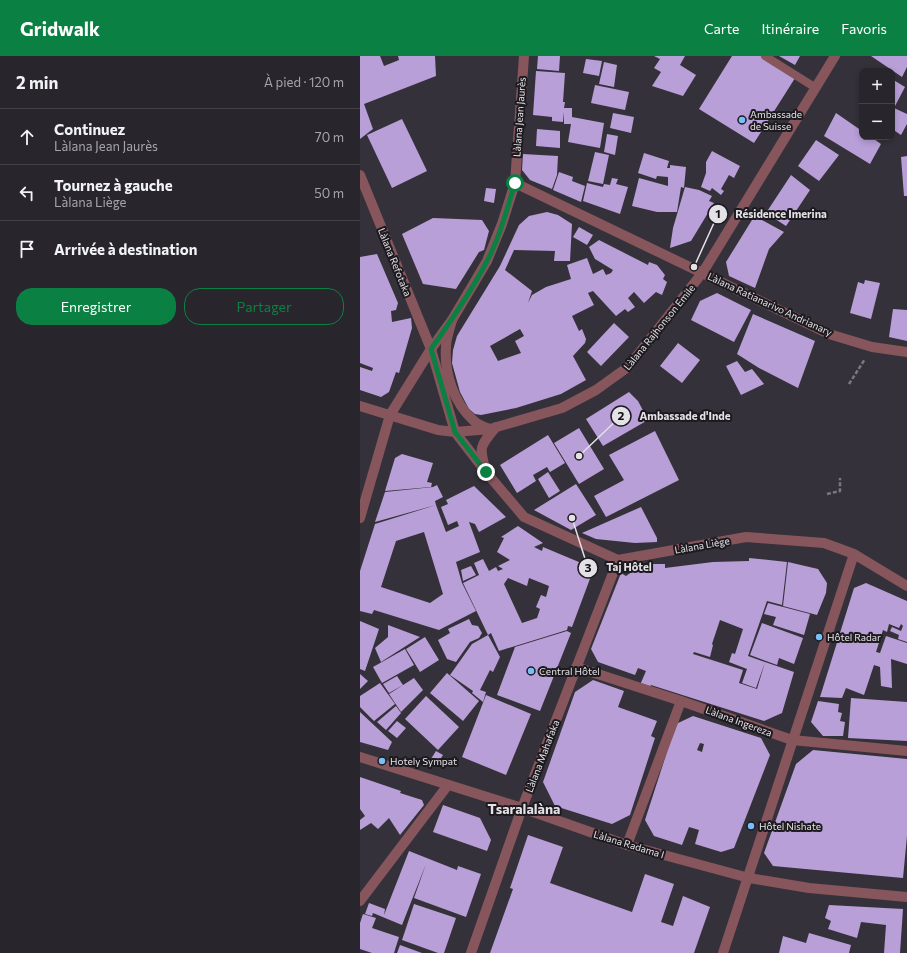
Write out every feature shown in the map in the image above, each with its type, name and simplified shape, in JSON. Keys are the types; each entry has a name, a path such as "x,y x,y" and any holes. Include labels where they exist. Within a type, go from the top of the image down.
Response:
{"street":[{"name":"Làlana Jean Jaurès","path":"360,518 390,415 431,349 452,320 487,261 502,224 515,183 524,56"},
{"name":"Làlana Rajhonson Emile","path":"360,406 438,430 455,432 493,428 562,408 596,390 628,367 703,272 836,56"},
{"name":"Làlana Refotaka","path":"360,175 431,349"},
{"name":"Làlana Ratianarivo Andrianary","path":"515,183 830,334 872,348 907,352"},
{"path":"452,320 446,346 446,366 454,393 465,412 474,421 493,428 480,450 486,472"},
{"path":"431,349 455,432 524,517 618,560"},
{"name":"Làlana Liège","path":"618,560 746,537 824,543 854,554 907,586"},
{"path":"723,953 854,554"},
{"name":"Làlana Mahafaka","path":"471,953 522,808 618,560"},
{"name":"Làlana Ingereza","path":"576,667 681,701 792,740 907,751"},
{"path":"627,845 681,701"},
{"name":"Làlana Radama I","path":"360,757 522,808 627,845 748,878 809,888 907,897"},
{"path":"360,901 448,785"}],"lane":[{"path":"765,56 816,88"}],"path":[{"path":"849,384 872,348"},
{"path":"827,494 840,491 840,478"}],"building":[{"path":"360,56 380,56 384,66 399,60 398,56 435,56 436,76 364,104 373,129 360,139"},
{"path":"538,56 560,56 559,71 537,69"},
{"path":"654,56 685,56 680,65 696,75 683,96 652,86 661,72 654,68 660,59"},
{"path":"732,56 767,56 797,75 754,143 699,109"},
{"path":"779,56 800,56 795,65"},
{"path":"871,56 907,56 907,67 902,77 895,72 895,68 889,68"},
{"path":"586,59 602,61 599,76 583,73"},
{"path":"604,62 617,65 614,87 599,84"},
{"path":"536,71 565,73 564,108 572,108 572,117 604,123 600,148 568,142 571,124 564,124 564,112 563,122 552,121 552,117 533,115"},
{"path":"895,81 905,87 895,106"},
{"path":"595,85 629,92 625,110 591,103"},
{"path":"895,108 907,114 907,124 901,135 895,131"},
{"path":"613,113 634,117 631,133 610,128"},
{"path":"836,113 859,129 859,140 875,140 881,144 870,164 824,136"},
{"path":"402,119 427,171 392,188 367,135"},
{"path":"537,129 560,131 560,148 536,146"},
{"path":"607,134 618,136 615,155 604,152"},
{"path":"816,140 839,155 819,181 798,166"},
{"path":"712,151 740,166 734,178 729,175 721,189 724,191 721,195 712,188 710,191 701,187 706,173 706,162"},
{"path":"595,152 609,155 603,184 588,181"},
{"path":"644,153 669,161 667,168 670,168 670,165 686,167 684,188 681,187 677,212 657,212 632,206 639,178 668,186 668,177 657,176 656,179 638,173"},
{"path":"523,154 558,156 557,175 552,189 530,180 522,170"},
{"path":"907,156 907,196 904,196 901,157"},
{"path":"559,172 573,177 572,181 585,186 581,202 553,190"},
{"path":"791,175 810,190 786,226 766,213"},
{"path":"612,178 618,179 616,184 628,187 620,214 583,201 587,183 603,187 604,184 610,185"},
{"path":"685,187 699,190 712,196 709,201 714,203 691,241 670,248 673,228"},
{"path":"486,188 496,189 494,203 484,201"},
{"path":"547,212 558,215 572,224 570,261 554,261 555,251 514,250 505,270 532,291 528,303 532,295 546,287 571,279 567,265 587,258 593,274 603,269 606,275 611,273 613,270 595,259 589,247 599,240 648,265 649,262 657,265 665,275 663,279 667,282 662,295 656,292 644,303 634,292 628,298 635,307 628,312 625,309 616,316 593,291 588,293 594,305 572,316 579,331 582,329 586,339 585,343 573,356 586,380 561,394 516,408 481,415 475,414 469,409 460,392 452,363 453,350 457,336 500,266 519,225 529,216","holes":["520,329 524,336 515,341 521,353 498,361 490,346"]},
{"path":"433,218 482,220 489,231 484,250 479,252 456,289 423,284 402,234"},
{"path":"760,219 784,232 769,249 755,288 729,276 726,262 752,220"},
{"path":"579,227 593,235 587,245 573,237"},
{"path":"377,254 398,303 396,310 391,311 392,322 411,318 412,328 399,373 396,372 389,392 381,397 360,390 360,367 372,371 373,368 360,363 360,257"},
{"path":"865,280 880,283 871,319 850,313 858,282 864,284"},
{"path":"717,293 751,310 734,342 691,320 700,301"},
{"path":"893,309 907,310 907,341 889,337"},
{"path":"753,314 815,341 798,388 759,368 737,354"},
{"path":"614,323 629,337 601,366 587,352"},
{"path":"678,343 700,360 682,383 660,366"},
{"path":"737,361 745,372 752,369 764,384 741,395 726,366"},
{"path":"629,392 638,401 648,420 603,446 586,419"},
{"path":"579,428 604,469 579,484 554,443"},
{"path":"655,431 679,480 606,517 594,496 624,480 609,455"},
{"path":"548,435 565,463 550,472 547,467 533,475 536,481 517,493 500,465"},
{"path":"402,454 433,463 427,482 432,483 431,487 385,491 395,458"},
{"path":"548,472 560,491 549,498 538,479"},
{"path":"576,484 596,515 571,530 534,510"},
{"path":"437,485 443,497 435,501 436,505 375,522 385,492 433,487"},
{"path":"474,486 506,517 479,532 475,524 469,522 480,552 456,562 462,583 476,611 439,630 374,610 372,614 360,611 360,571 375,524 436,505 446,532 459,526 457,521 448,525 441,507 448,504 446,500","holes":["424,532 443,594 430,603 381,587 396,541"]},
{"path":"641,507 657,538 657,542 635,543 596,539 582,533"},
{"path":"518,526 543,543 534,547 542,551 543,547 586,565 584,569 588,571 587,574 591,576 572,627 568,626 567,630 499,651 491,633 488,635 463,583 479,575 474,563 483,559 489,571 496,567 498,571 503,569 498,566 510,560 497,552 504,538 501,537","holes":["508,578 527,586 529,578 549,586 546,597 541,595 536,607 540,609 537,618 522,623 504,584"]},
{"path":"749,558 787,562 782,605 767,601 748,656 794,672 782,713 764,721 651,685 649,689 640,685 646,671 638,668 635,675 598,662 591,649 621,573 626,576 636,569 636,564 665,564 665,568 713,562 749,561","holes":["720,620 743,629 735,654 732,653 729,662 747,669 742,683 756,688 765,662 757,689 739,683 743,670 693,654 694,652 710,657 712,644"]},
{"path":"788,562 818,569 827,583 826,593 817,615 783,606"},
{"path":"471,566 476,575 463,581 461,570"},
{"path":"866,583 907,601 907,642 898,639 899,635 890,631 892,627 901,631 903,626 901,624 899,628 889,624 887,632 883,630 876,652 880,653 886,636 907,643 907,664 891,659 892,688 881,686 880,667 874,665 864,695 846,688 842,698 820,697 854,588"},
{"path":"768,603 810,614 804,635 773,625 776,617 764,614"},
{"path":"469,619 472,625 478,626 482,633 479,638 470,642 456,662 447,659 438,640 450,633 448,629"},
{"path":"360,621 379,629 365,671 360,669"},
{"path":"762,623 803,638 794,664 779,658 777,665 750,655"},
{"path":"388,625 420,637 381,662 375,648 388,637"},
{"name":"Central Hôtel","path":"567,631 571,633 540,711 497,695 515,647"},
{"path":"488,635 500,657 493,672 490,670 480,690 486,692 483,702 472,693 473,691 450,675 472,644"},
{"path":"425,637 439,660 420,672 406,649"},
{"path":"405,649 414,665 382,683 373,667"},
{"path":"447,673 479,701 463,721 430,693"},
{"path":"360,674 368,681 360,689"},
{"path":"397,676 403,685 389,693 383,684"},
{"path":"414,678 423,690 401,712 389,694"},
{"path":"593,680 624,691 618,707 657,721 651,736 655,738 630,815 612,824 555,806 543,782 575,692"},
{"path":"380,683 395,704 374,721 360,707 360,696"},
{"path":"486,695 531,714 506,775 462,757"},
{"path":"426,696 459,727 438,750 405,719"},
{"path":"851,698 907,702 907,741 848,738"},
{"path":"818,701 839,704 838,712 842,713 840,721 845,722 843,736 823,736 811,722"},
{"path":"396,706 401,713 386,730 377,722"},
{"path":"360,712 392,742 388,750 360,742"},
{"path":"693,716 761,738 770,755 734,848 721,852 695,844 699,830 689,827 682,845 654,836 645,820 676,724","holes":["700,743 704,744 702,752 697,750"]},
{"path":"397,721 406,728 397,738 388,731"},
{"path":"813,750 907,759 907,836 903,878 773,866 764,853 796,764"},
{"path":"436,751 443,755 436,766 429,762"},
{"path":"360,777 422,800 424,805 400,835 389,818 378,829 371,823 360,830 360,820 365,816 360,809"},
{"path":"443,805 480,818 491,840 487,851 433,832"},
{"path":"528,835 563,847 550,883 632,912 645,874 674,884 661,922 673,926 683,896 710,907 694,953 490,953 513,889 510,888"},
{"path":"409,851 457,870 458,866 481,874 466,917 414,898 426,864 402,925 373,913 372,916 365,914 369,903 385,909 384,915"},
{"path":"414,904 456,918 444,953 438,953 402,940"},
{"path":"829,905 903,909 900,953 884,953 886,925 861,922 857,938 828,929 831,921 825,918"},
{"path":"363,914 376,918 372,928 399,937 394,953 372,953 360,949 360,923"},
{"path":"809,933 851,945 849,953 779,953 783,936 806,943"},
{"path":"400,945 422,953 397,953"}],"place":[{"name":"Ambassade de Suisse","path":"742,120"},
{"name":"Résidence Imerina","path":"694,267"},
{"name":"Ambassade d'Inde","path":"579,456"},
{"name":"Taj Hôtel","path":"572,518"},
{"name":"Hôtel Radar","path":"819,637"},
{"name":"Central Hôtel","path":"531,671"},
{"name":"Hotely Sympat","path":"382,761"},
{"name":"Hôtel Nishate","path":"751,826"}],"district":[{"name":"Tsaralalàna","path":"524,808"}],"route":[{"path":"486,472 455,432 431,349 452,320 487,261 502,224 515,183"}]}
